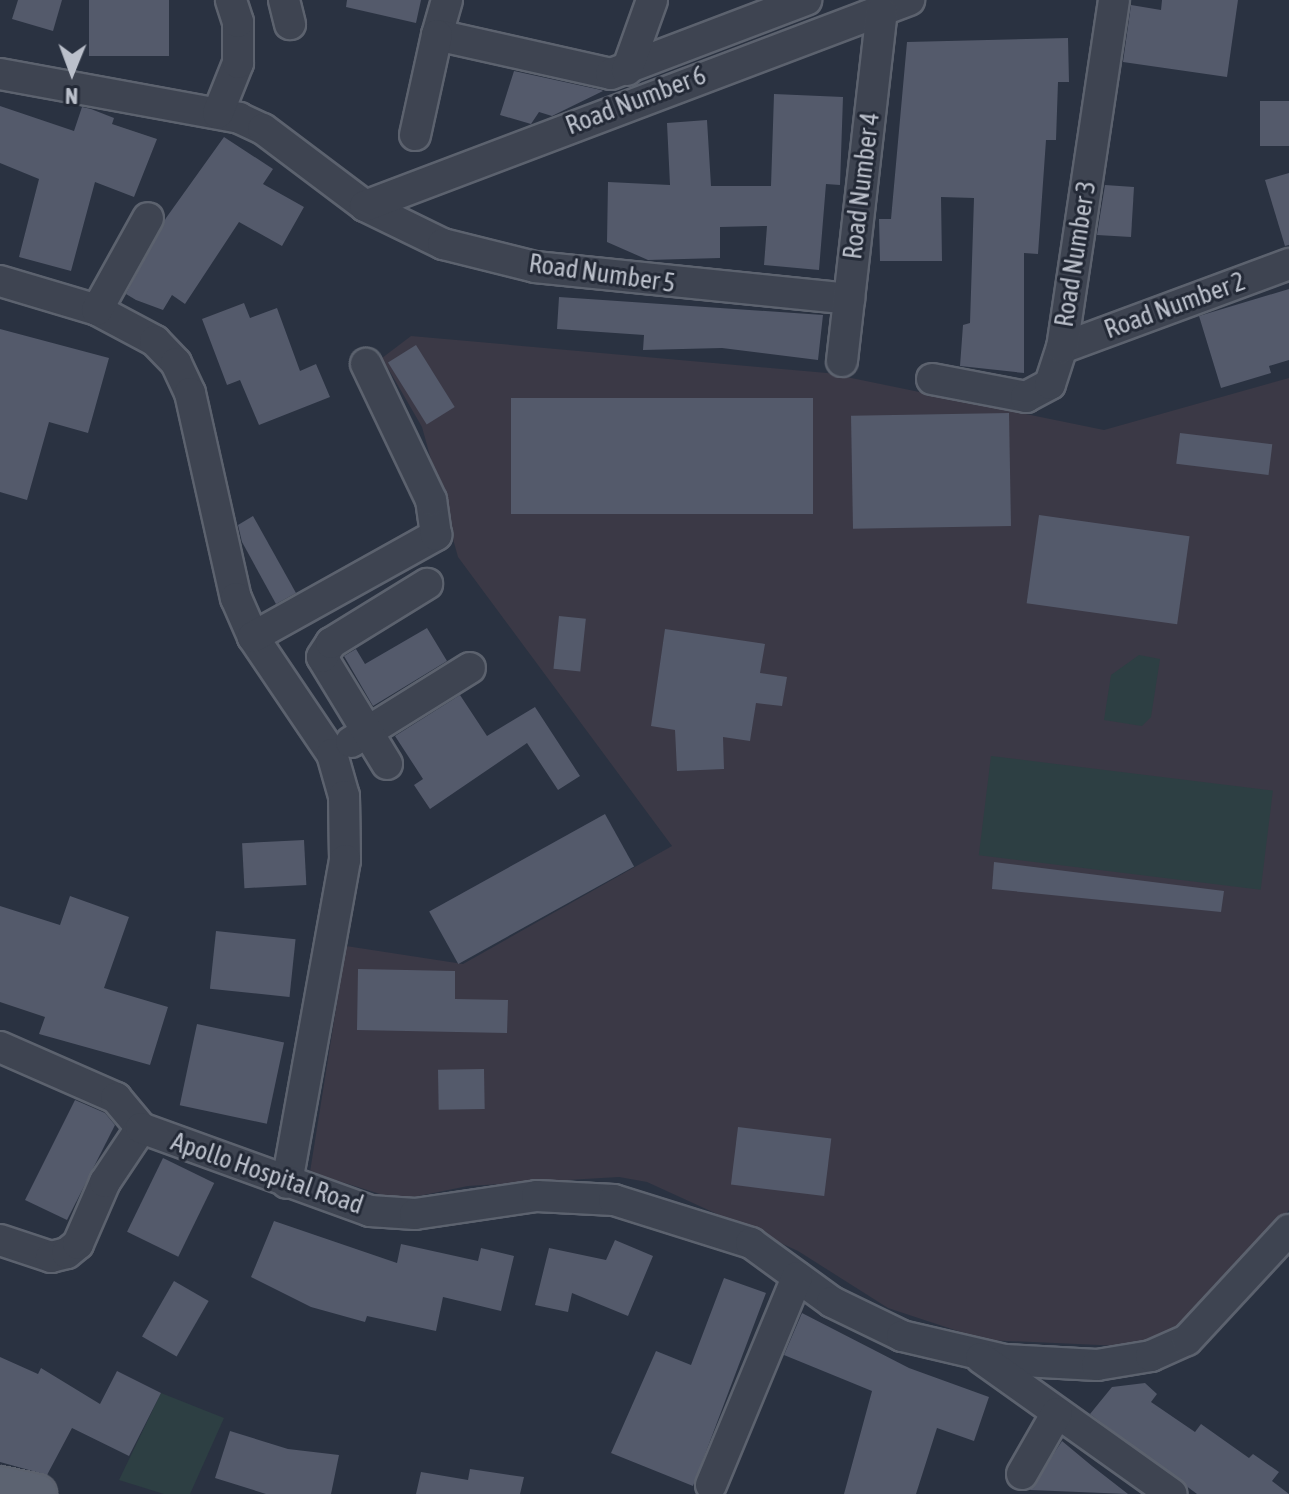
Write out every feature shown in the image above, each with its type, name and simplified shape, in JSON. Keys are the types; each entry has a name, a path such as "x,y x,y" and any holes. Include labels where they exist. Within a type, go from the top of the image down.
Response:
{"main road":[{"path":"0,1486 37,1494"}],"street":[{"path":"218,113 238,63 238,22 231,0"},
{"path":"415,135 447,0"},
{"path":"627,70 652,0"},
{"path":"437,35 611,74 806,0"},
{"name":"Road Number 3","path":"932,379 1026,397 1050,384 1062,348 1114,0"},
{"name":"Road Number 6","path":"365,206 896,6"},
{"name":"Road Number 4","path":"842,361 849,299 896,6"},
{"name":"Road Number 5","path":"0,74 218,113 263,129 365,206 443,244 535,267 849,299"},
{"path":"97,310 148,218"},
{"name":"Road Number 2","path":"1062,348 1289,264"},
{"path":"0,281 97,310 155,341 186,383 233,584 253,637 332,754 344,796 345,860 287,1183"},
{"path":"253,637 436,535 431,500 366,364"},
{"path":"385,564 416,591 324,652 326,670 387,764"},
{"path":"332,754 470,668"},
{"path":"0,1047 116,1098 141,1128"},
{"name":"Apollo Hospital Road","path":"0,1240 51,1257 67,1253 78,1244 105,1182 141,1128 370,1211 415,1214 537,1196 601,1197 751,1243 832,1302 889,1330 972,1352 1097,1365 1151,1356 1187,1340 1213,1317 1289,1230"},
{"path":"711,1485 797,1277"},
{"path":"972,1352 1172,1494"},
{"path":"1022,1474 1057,1413"}],"shaded area":[{"path":"411,336 827,373 1104,430 1289,378 1289,1210 1195,1322 1144,1347 985,1340 888,1308 798,1251 647,1182 619,1177 468,1186 399,1200 310,1172 346,946 463,964 672,846 458,557 422,427 382,358"},
{"path":"1139,655 1160,659 1151,717 1142,726 1104,720 1111,675"},
{"path":"991,756 1273,791 1261,890 979,855"},
{"path":"161,1393 224,1418 190,1494 164,1494 119,1480"}],"building":[{"path":"18,0 62,0 53,31 12,19"},
{"path":"89,0 169,0 169,56 89,56"},
{"path":"347,0 421,0 416,23 346,7"},
{"path":"1162,0 1238,0 1227,77 1123,62 1131,5 1161,10"},
{"path":"1068,38 1069,82 1058,82 1056,140 1046,140 1038,254 1024,253 1024,373 960,366 963,325 970,323 974,198 941,197 942,261 880,261 879,219 891,219 907,42"},
{"path":"514,71 603,91 552,116 539,112 531,124 500,115"},
{"path":"774,94 843,97 840,185 826,184 819,270 764,265 767,226 720,227 720,258 648,260 607,242 608,182 670,185 667,123 707,120 711,186 771,186"},
{"path":"1260,101 1289,101 1289,146 1260,146"},
{"path":"0,106 74,131 82,107 114,118 112,124 157,139 134,197 95,182 71,271 19,257 39,179 0,163"},
{"path":"224,137 273,169 263,184 304,207 282,246 239,222 185,304 172,295 163,310 136,300 126,294 166,218"},
{"path":"1289,173 1289,245 1285,246 1265,180"},
{"path":"1105,185 1134,187 1131,237 1097,235"},
{"path":"1289,289 1289,360 1269,366 1271,373 1221,388 1199,316"},
{"path":"559,297 823,315 818,360 722,348 643,350 644,335 557,329"},
{"path":"244,303 250,318 277,308 300,371 316,364 330,397 259,425 240,380 227,385 202,319"},
{"path":"0,329 109,358 88,433 49,422 27,500 0,492"},
{"path":"416,345 455,407 427,424 388,362"},
{"path":"511,398 813,398 813,514 511,514"},
{"path":"1009,413 1011,526 853,529 851,416"},
{"path":"1180,433 1272,444 1269,475 1176,464"},
{"path":"1039,515 1190,536 1177,624 1027,603"},
{"path":"253,516 296,593 276,604 242,542 238,525"},
{"path":"559,616 586,619 580,672 553,669"},
{"path":"427,628 447,661 373,706 344,656 356,649 365,664"},
{"path":"665,629 765,644 760,673 787,677 782,706 756,703 750,741 723,737 724,769 677,771 675,730 651,726"},
{"path":"460,695 487,736 535,707 580,776 558,790 527,743 430,809 414,785 423,779 395,736"},
{"path":"605,814 634,866 458,964 429,911"},
{"path":"304,840 306,885 244,888 242,843"},
{"path":"994,862 1224,891 1221,912 992,889"},
{"path":"70,896 129,917 104,988 168,1007 150,1065 39,1034 45,1017 0,1002 0,906 60,925"},
{"path":"216,931 296,939 289,997 210,989"},
{"path":"358,969 455,971 455,999 508,1000 507,1033 357,1030"},
{"path":"197,1024 284,1043 267,1124 180,1105"},
{"path":"484,1069 485,1109 439,1110 438,1070"},
{"path":"75,1100 105,1113 115,1125 67,1220 25,1200"},
{"path":"738,1127 831,1138 824,1196 731,1185"},
{"path":"163,1158 214,1183 178,1257 127,1232"},
{"path":"274,1221 397,1263 401,1244 478,1261 481,1248 514,1256 501,1311 443,1297 436,1331 367,1316 365,1322 311,1307 251,1277"},
{"path":"615,1240 653,1256 628,1316 572,1293 568,1312 535,1305 549,1248 606,1260"},
{"path":"724,1278 766,1293 693,1486 611,1453 656,1351 691,1365"},
{"path":"174,1281 209,1301 177,1356 142,1336"},
{"path":"802,1313 909,1368 989,1397 974,1441 937,1428 916,1494 844,1494 872,1391 784,1355"},
{"path":"0,1357 38,1374 41,1368 100,1404 117,1371 161,1393 129,1456 72,1428 47,1475 0,1462"},
{"path":"1145,1383 1157,1394 1151,1402 1195,1432 1201,1424 1249,1458 1253,1454 1279,1472 1272,1481 1289,1494 1197,1494 1090,1414 1112,1387"},
{"path":"230,1431 288,1449 339,1455 331,1494 266,1494 215,1478"},
{"path":"1062,1441 1092,1466 1128,1494 1030,1490"},
{"path":"470,1469 524,1477 520,1494 416,1494 421,1472 468,1480"}]}
